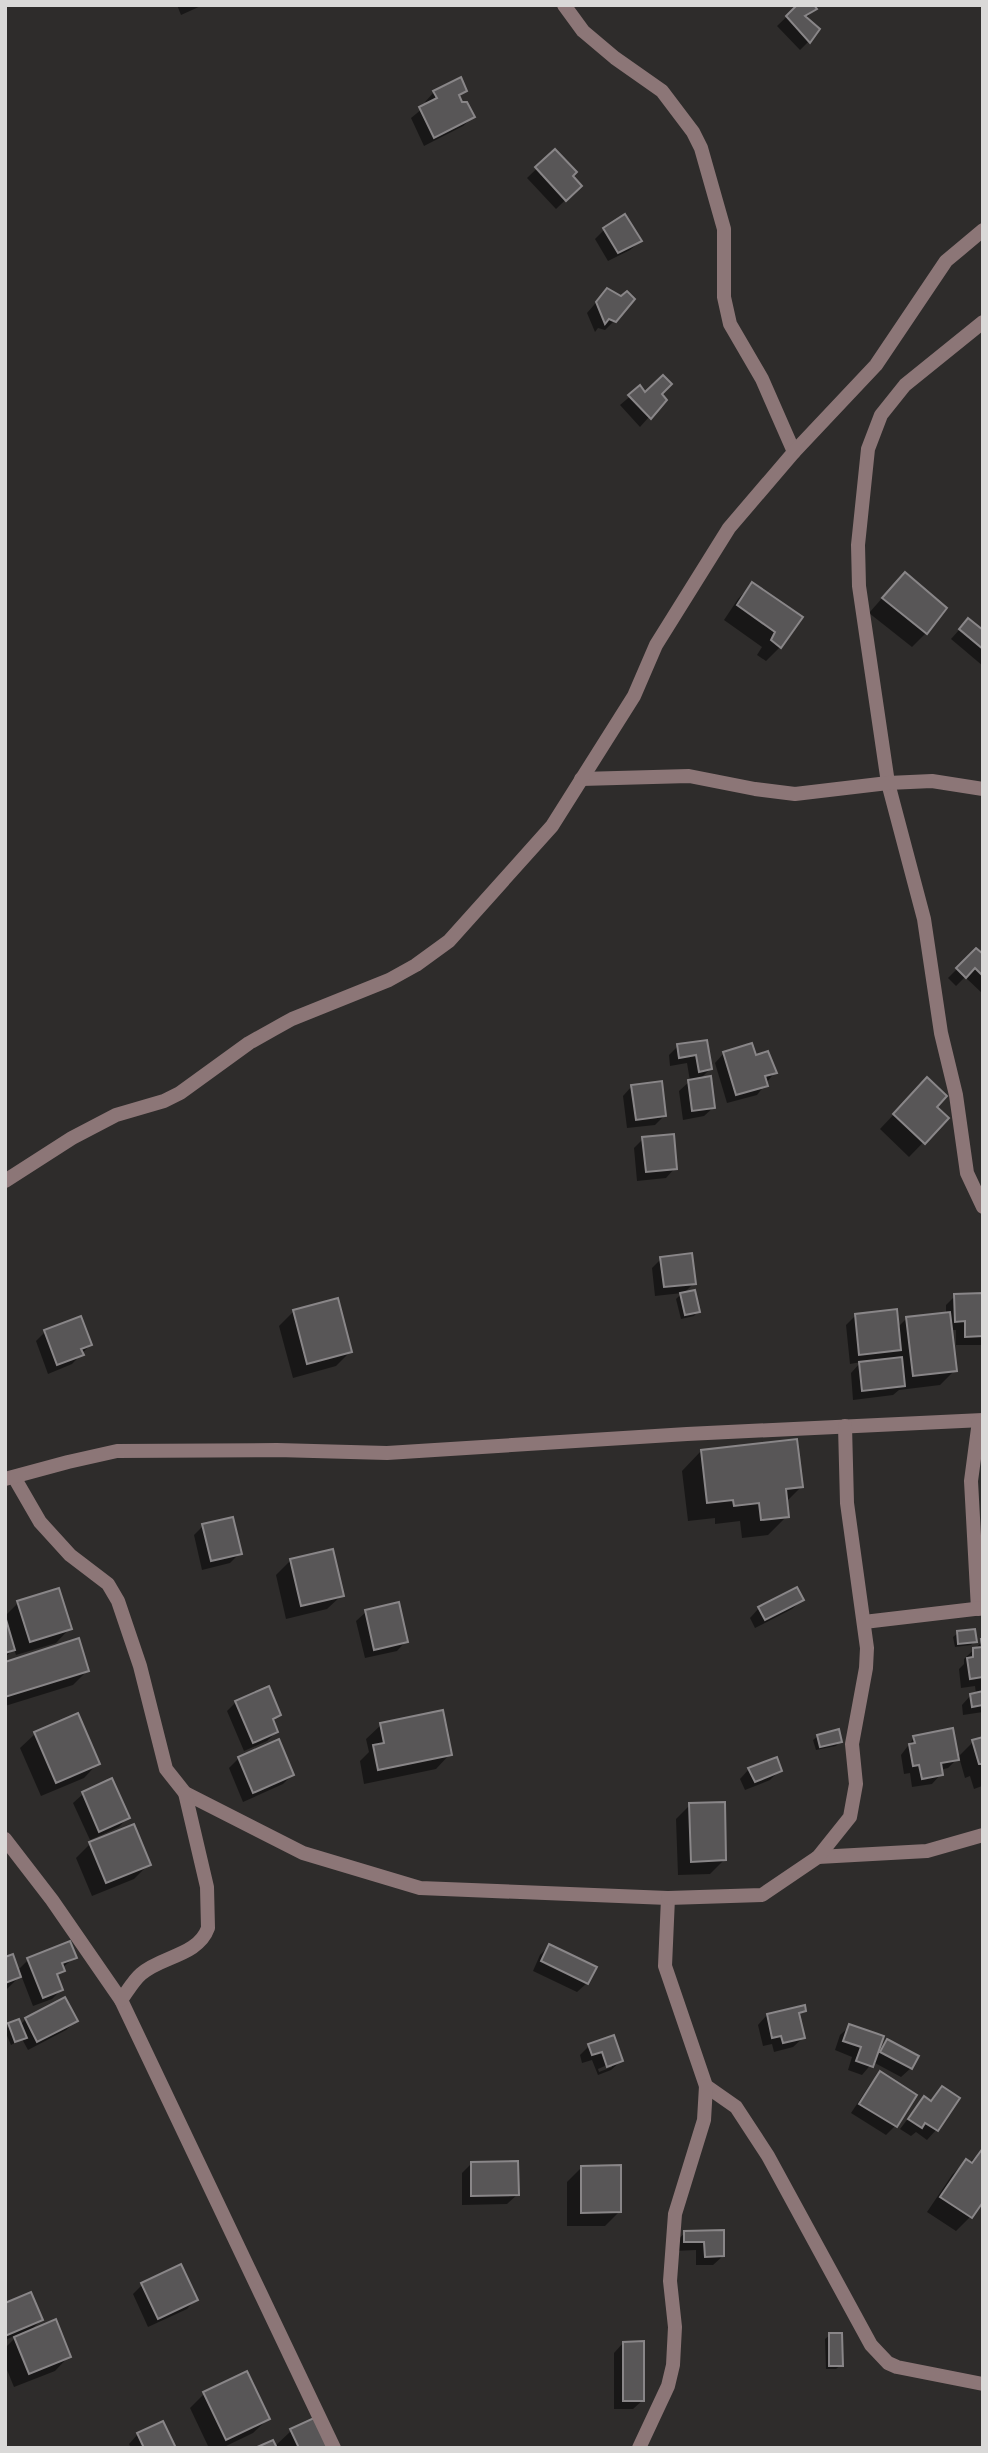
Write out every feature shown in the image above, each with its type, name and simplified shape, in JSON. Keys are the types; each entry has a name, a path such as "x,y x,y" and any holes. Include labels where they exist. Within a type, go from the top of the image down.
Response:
{"street":[{"path":"564,5 583,31 615,58 662,91 701,148 724,229 724,297 730,324 762,379 794,452"},
{"path":"5,1181 72,1138 116,1115 164,1101 180,1093 249,1043 292,1019 389,980 416,965 449,941 552,826 634,696 656,645 729,528 794,452 876,365 946,261 983,230"},
{"path":"983,323 905,385 881,415 868,449 858,545 859,586 888,783 924,919 941,1033 956,1095 967,1172 983,1207"},
{"path":"582,779 689,776 795,794 888,783 932,782 983,789"},
{"path":"845,1426 846,1503 867,1648 852,1744 856,1784 850,1817 818,1857 762,1895 668,1898 420,1888 303,1853 185,1793 166,1769 140,1666 118,1601 108,1584 70,1555 40,1522 10,1478 117,1451 277,1450 387,1453 845,1426 981,1421 971,1481 972,1538 980,1608 864,1622"},
{"path":"121,2000 144,1972 196,1945 208,1928 207,1887 185,1793"},
{"path":"818,1857 927,1850 983,1835"},
{"path":"5,1839 52,1900 121,2000 334,2448"},
{"path":"639,2448 668,2386 673,2365 675,2327 670,2281 675,2214 704,2120 706,2086 665,1966 668,1898"},
{"path":"706,2086 736,2107 768,2156 866,2336 881,2356 897,2367 983,2384"}],"building":[{"path":"797,5 814,5 817,9 805,16 820,29 810,43 786,16"},
{"path":"461,77 467,91 459,95 462,102 467,102 475,117 434,138 419,107 437,98 433,91"},
{"path":"555,149 577,172 573,176 582,186 566,201 535,167"},
{"path":"625,214 642,241 618,253 603,228"},
{"path":"607,288 621,296 627,291 635,299 616,322 609,319 605,324 596,302"},
{"path":"663,375 672,384 662,394 667,400 651,419 628,395 640,385 645,392"},
{"path":"905,572 947,608 927,634 882,598"},
{"path":"752,582 803,617 781,648 771,640 775,632 737,605"},
{"path":"968,618 983,630 983,649 959,629"},
{"path":"976,948 983,954 983,976 975,968 966,978 956,968"},
{"path":"707,1040 712,1069 699,1072 696,1055 679,1058 677,1044"},
{"path":"752,1043 756,1055 768,1051 777,1073 765,1076 768,1086 736,1095 723,1052"},
{"path":"711,1076 715,1108 692,1111 688,1080"},
{"path":"927,1077 947,1096 937,1107 949,1118 925,1144 893,1114"},
{"path":"662,1081 666,1116 636,1120 631,1085"},
{"path":"674,1134 677,1169 646,1172 642,1137"},
{"path":"692,1253 696,1284 664,1287 660,1257"},
{"path":"695,1290 700,1312 685,1315 680,1293"},
{"path":"983,1293 983,1336 965,1337 965,1321 955,1322 954,1294"},
{"path":"338,1298 352,1352 307,1364 293,1310"},
{"path":"897,1309 901,1350 859,1355 855,1314"},
{"path":"950,1312 957,1371 913,1376 906,1317"},
{"path":"81,1316 92,1345 81,1349 84,1355 57,1365 44,1330"},
{"path":"902,1357 905,1386 862,1391 859,1362"},
{"path":"797,1439 803,1487 786,1489 789,1517 761,1520 759,1503 734,1506 733,1500 707,1503 701,1450"},
{"path":"233,1517 242,1554 211,1561 202,1524"},
{"path":"333,1549 344,1596 301,1606 290,1559"},
{"path":"797,1587 804,1600 765,1620 758,1607"},
{"path":"59,1588 72,1629 30,1642 17,1601"},
{"path":"399,1602 408,1642 374,1650 365,1610"},
{"path":"5,1616 15,1650 5,1653"},
{"path":"975,1629 977,1642 958,1644 957,1631"},
{"path":"79,1638 89,1671 5,1697 5,1662"},
{"path":"983,1639 983,1677 970,1679 967,1658 973,1657 973,1648 982,1647"},
{"path":"269,1686 281,1715 273,1719 278,1732 253,1743 235,1701"},
{"path":"983,1691 983,1705 972,1707 970,1694"},
{"path":"443,1710 452,1755 378,1770 373,1745 384,1743 380,1723"},
{"path":"78,1713 100,1764 56,1783 34,1732"},
{"path":"953,1728 959,1760 941,1763 943,1775 922,1779 919,1765 913,1766 909,1744 915,1743 913,1736"},
{"path":"839,1729 842,1742 820,1747 817,1735"},
{"path":"983,1737 983,1764 979,1764 972,1740"},
{"path":"279,1739 294,1775 253,1793 238,1757"},
{"path":"777,1757 782,1771 755,1782 748,1768"},
{"path":"112,1778 130,1818 99,1832 82,1792"},
{"path":"725,1802 726,1860 691,1862 689,1803"},
{"path":"134,1824 151,1865 106,1883 89,1842"},
{"path":"70,1941 77,1958 62,1963 65,1971 57,1974 63,1990 43,1998 27,1958"},
{"path":"549,1944 597,1967 588,1984 541,1961"},
{"path":"13,1954 21,1977 5,1983 5,1957"},
{"path":"65,1997 78,2021 37,2042 25,2018"},
{"path":"805,2005 806,2011 799,2013 805,2038 783,2043 781,2036 772,2038 767,2014"},
{"path":"19,2019 27,2038 15,2042 8,2023"},
{"path":"849,2024 884,2036 873,2067 856,2061 861,2047 843,2041"},
{"path":"614,2035 623,2061 607,2067 602,2052 592,2055 588,2044"},
{"path":"887,2039 919,2056 912,2069 880,2052"},
{"path":"880,2071 917,2095 897,2127 859,2104"},
{"path":"942,2086 960,2098 938,2131 925,2123 922,2128 908,2119 924,2096 931,2101"},
{"path":"983,2148 983,2202 972,2218 940,2197 966,2159 972,2163"},
{"path":"518,2161 519,2195 471,2196 471,2162"},
{"path":"621,2165 621,2212 581,2213 581,2166"},
{"path":"724,2230 724,2256 705,2257 704,2242 684,2242 684,2231"},
{"path":"181,2264 198,2300 158,2319 141,2283"},
{"path":"31,2292 43,2320 5,2336 5,2303"},
{"path":"56,2319 71,2357 29,2374 14,2337"},
{"path":"829,2333 842,2333 843,2366 829,2366"},
{"path":"644,2341 644,2401 623,2401 623,2342"},
{"path":"247,2371 270,2419 226,2440 203,2392"},
{"path":"314,2418 328,2448 299,2448 290,2429"},
{"path":"163,2421 176,2448 144,2448 137,2433"},
{"path":"273,2440 277,2448 255,2448"}]}
